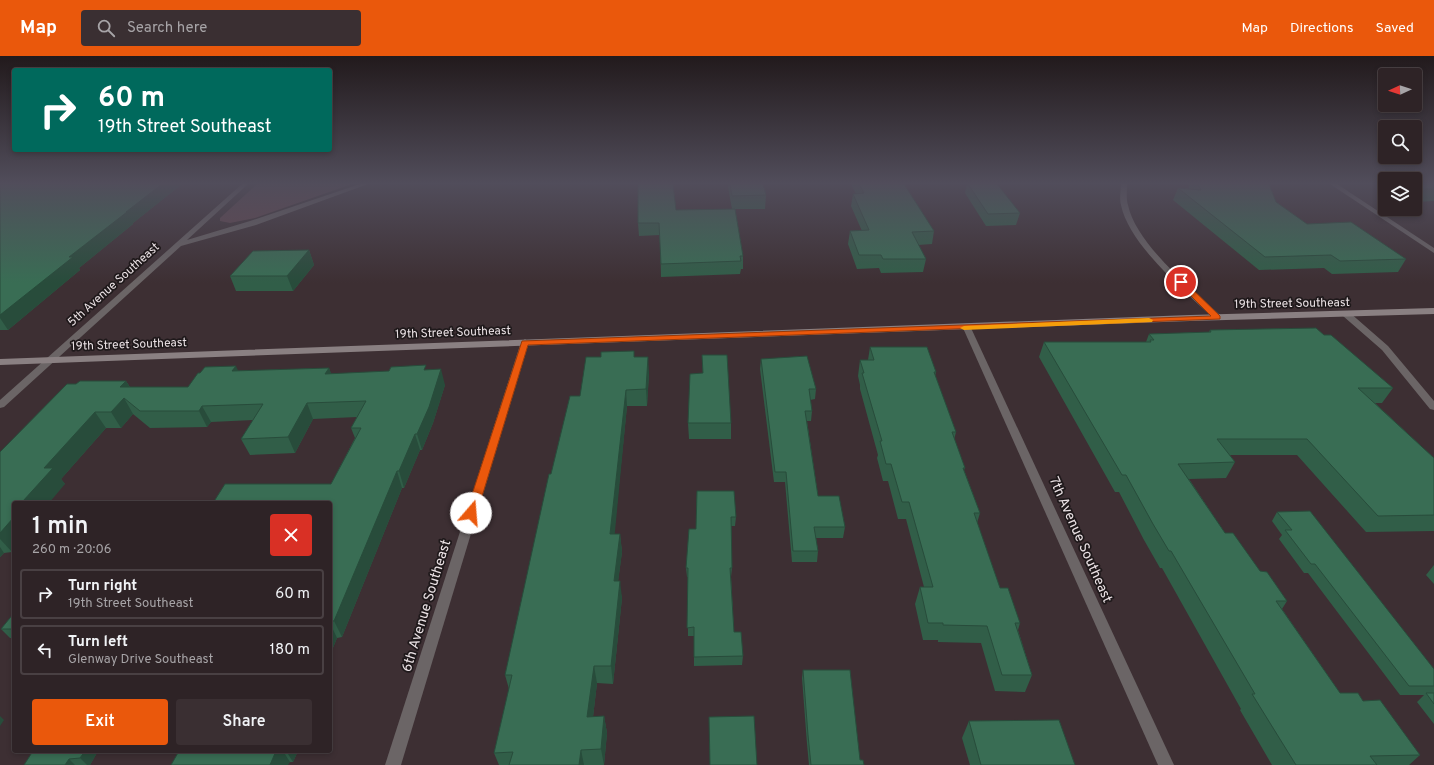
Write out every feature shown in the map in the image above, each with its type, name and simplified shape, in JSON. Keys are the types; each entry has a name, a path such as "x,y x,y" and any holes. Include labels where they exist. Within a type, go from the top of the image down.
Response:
{"main road":[{"name":"19th Street Southeast","path":"0,362 525,342 1434,311"}],"street":[{"name":"5th Avenue Southeast","path":"0,405 209,217"},
{"path":"178,245 270,217"},
{"path":"1129,217 1132,224 1162,263 1218,318"},
{"path":"1383,217 1434,251"},
{"path":"1346,314 1385,348 1434,407"},
{"name":"7th Avenue Southeast","path":"967,328 1166,765"},
{"name":"6th Avenue Southeast","path":"393,765 525,342"}],"shaded area":[{"path":"258,217 230,223 220,221 220,218"}],"building":[{"path":"0,217 120,217 69,257 73,257 0,315"},
{"path":"638,217 736,217 743,256 740,256 741,261 661,264 659,223 638,223"},
{"path":"863,217 925,217 934,231 912,232 926,259 883,259 881,255 859,255 850,231 869,230"},
{"path":"1215,217 1297,217 1307,224 1351,222 1406,259 1340,261 1331,255 1265,257"},
{"path":"309,250 287,276 230,276 253,251"},
{"path":"1316,328 1324,335 1331,335 1393,388 1358,388 1434,458 1434,515 1378,516 1307,439 1217,439 1235,462 1178,464 1225,533 1233,533 1260,571 1267,572 1287,601 1276,601 1340,693 1358,693 1363,701 1380,700 1420,755 1370,756 1377,765 1296,765 1252,694 1255,694 1171,551 1169,551 1153,524 1126,475 1122,475 1044,342 1151,342 1150,340 1154,340 1149,334 1211,332 1210,330"},
{"path":"870,347 927,347 936,372 934,372 956,432 952,432 965,468 963,468 980,513 974,513 1000,588 1008,588 1020,623 1015,623 1032,675 1002,675 987,626 943,625 943,623 928,623 920,587 933,587 909,502 902,502 891,464 886,464 880,441 882,441 862,373 864,373 860,360 874,360"},
{"path":"634,351 634,357 648,357 646,389 626,390 610,534 620,534 614,581 620,581 611,666 594,666 587,717 604,716 601,749 581,750 579,765 509,765 513,752 494,753 512,675 505,675 549,474 551,474 570,396 580,396 586,357 601,357 601,352"},
{"path":"702,355 727,355 731,423 688,423 690,374 703,373"},
{"path":"807,356 816,389 809,389 812,411 805,411 818,496 839,496 845,527 814,527 818,551 793,551 786,472 775,472 761,359"},
{"path":"426,365 424,370 441,369 429,407 417,434 415,434 399,471 397,471 334,621 332,621 332,501 214,501 225,484 331,484 361,428 351,428 366,401 307,403 288,437 241,439 263,404 202,406 199,411 140,411 124,398 111,412 95,412 44,468 53,468 23,501 12,501 12,519 0,533 0,452 67,384 76,384 80,381 126,381 120,387 188,387 198,373 200,373 205,367 236,366 232,371 329,368 325,374 389,371 391,367"},
{"path":"697,491 734,491 736,517 731,517 732,568 730,568 734,632 741,632 743,656 694,657 694,627 687,628 688,568 686,568 689,529 696,529"},
{"path":"1310,511 1434,669 1434,686 1409,686 1315,564 1311,564 1285,530 1292,530 1277,512"},
{"path":"12,615 12,629 1,629"},
{"path":"803,670 850,670 860,760 863,760 864,765 811,765"},
{"path":"1426,693 1434,693 1434,704"},
{"path":"754,716 757,765 710,765 709,717"},
{"path":"1059,720 1075,765 981,765 969,721"},
{"path":"32,753 84,753 80,758 69,759 65,765 24,765"},
{"path":"178,753 275,753 270,765 171,765"}],"slow traffic":[{"path":"964,328 1149,320"}],"route":[{"path":"471,513 525,342 1218,318 1181,282"}]}
